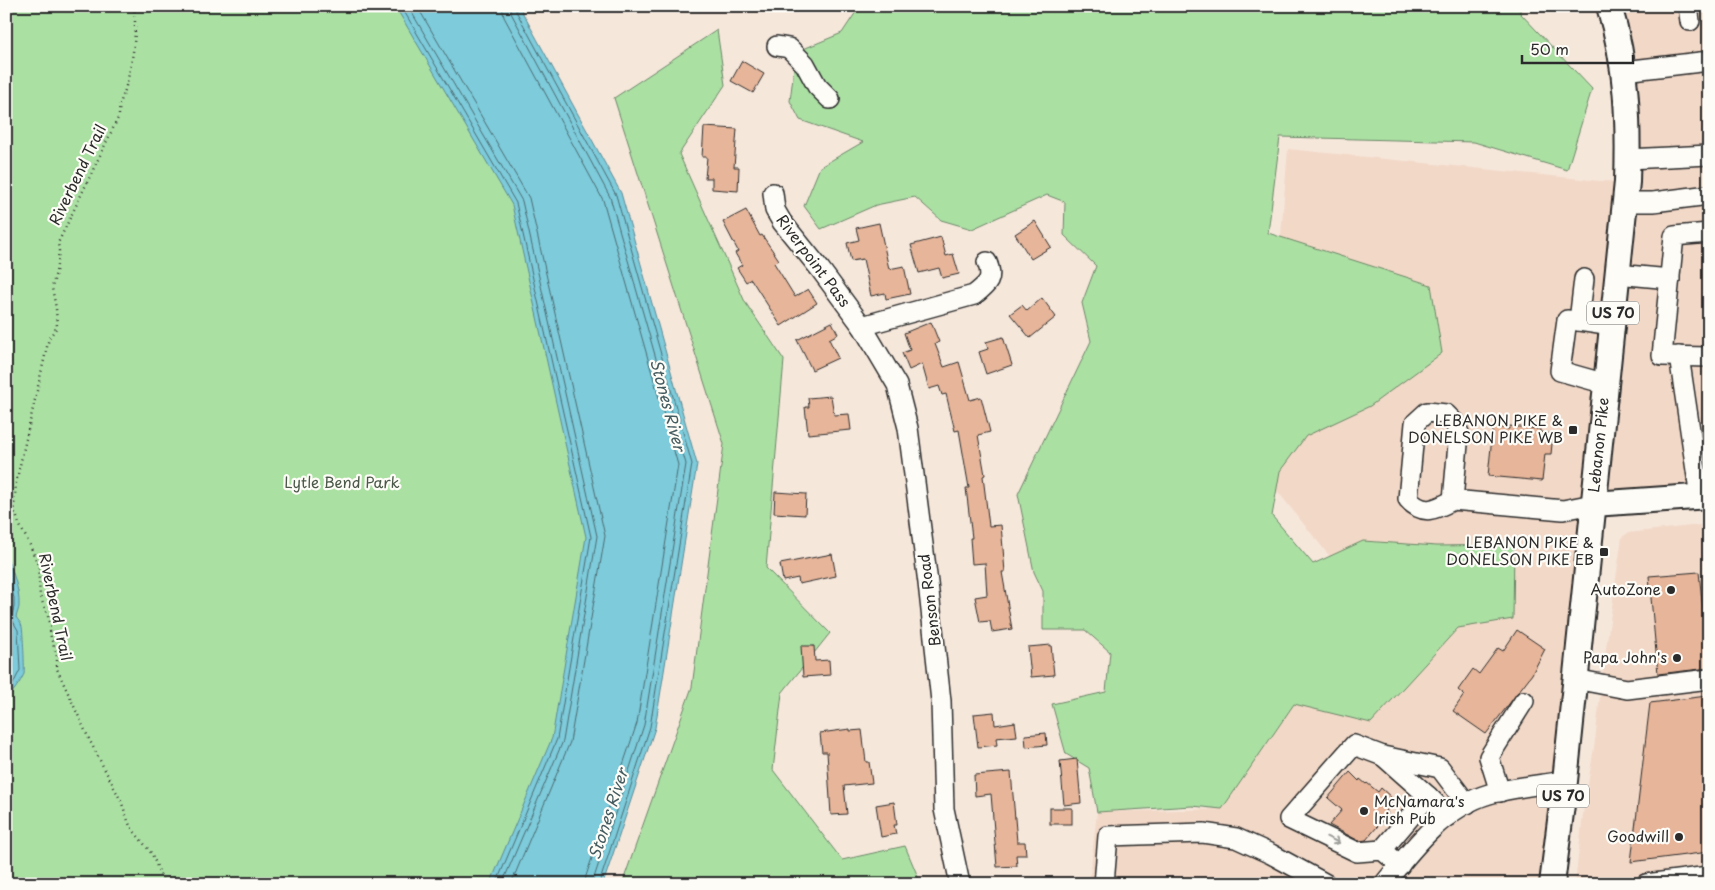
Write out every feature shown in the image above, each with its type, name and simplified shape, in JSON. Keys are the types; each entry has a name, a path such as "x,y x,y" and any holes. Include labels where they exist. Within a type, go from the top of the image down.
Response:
{"main road":[{"name":"Lebanon Pike","path":"1552,884 1565,781 1628,159 1628,122 1624,71 1610,6"},
{"path":"1593,504 1706,497"}],"street":[{"path":"777,46 789,48 804,64 818,86 830,99"},
{"path":"1624,71 1709,60"},
{"path":"1628,159 1709,155"},
{"name":"Riverpoint Pass","path":"773,193 775,210 782,222 862,326"},
{"path":"1625,202 1653,202 1709,195"},
{"path":"1709,233 1674,236 1662,356 1709,357"},
{"path":"862,326 974,295 982,289 990,278 991,272 987,262"},
{"path":"1617,274 1670,279"},
{"path":"1579,321 1584,279"},
{"path":"1606,384 1560,371 1567,320 1612,326"},
{"name":"Benson Road","path":"862,326 897,385 908,428 941,701 944,809 960,884"},
{"path":"1679,356 1706,497"},
{"path":"1453,500 1459,433 1454,422 1446,414 1427,412 1415,423 1408,499 1414,506 1420,509 1438,509 1453,500 1563,510 1593,504"},
{"path":"1575,679 1627,689 1709,679"},
{"path":"1500,792 1490,757 1524,701"},
{"path":"1400,865 1382,850 1357,852 1290,819 1354,745 1383,756 1440,768 1467,804"},
{"path":"1383,756 1448,816"},
{"path":"1384,884 1439,822 1467,804 1488,794 1565,781"},
{"path":"1382,850 1428,796"},
{"path":"1104,884 1108,836 1203,833 1236,838 1272,854 1326,884"},
{"path":"1646,884 1709,876"}],"path":[{"name":"Riverbend Trail","path":"134,6 135,36 126,87 119,104 119,116 58,243 59,251 52,288 58,327 49,338 16,483 14,508 19,524 38,565 40,596 48,616 51,638 57,657 57,669 121,801 130,826 152,854 164,884"}],"shaded area":[{"path":"1609,6 1709,6 1709,496 1593,504 1552,884 1089,884 1097,812 1222,809 1294,704 1368,604 1262,472 1288,149 1600,181 1627,182"},
{"path":"1709,524 1709,884 1575,884 1622,537 1628,533"}],"green space":[{"name":"Lytle Bend Park","path":"6,6 505,6 605,187 585,884 6,884"},
{"path":"860,6 1520,6 1520,13 1592,89 1567,170 1474,142 1280,137 1268,233 1431,285 1442,353 1370,406 1306,436 1280,471 1272,516 1313,564 1363,541 1437,546 1514,545 1513,619 1458,628 1371,723 1294,704 1222,809 1192,806 1097,812 1089,768 1066,754 1052,704 1106,692 1110,652 1085,630 1043,630 1043,591 1034,572 1018,494 1091,341 1082,303 1096,266 1064,235 1065,202 1047,195 972,229 941,220 915,197 876,205 821,229 804,206 820,167 863,142 800,120 790,101 796,52 842,33"},
{"path":"717,30 725,85 679,154 745,302 784,360 766,568 830,633 782,693 773,770 842,860 905,846 921,884 622,884 692,687 724,444 614,98"}],"water":[{"name":"Stones River","path":"395,6 519,6 621,193 697,464 655,728 603,884 490,884 552,738 586,537 512,205"},
{"path":"6,555 18,593 19,607 16,617 22,627 24,674 6,700"}],"building":[{"path":"742,61 764,74 753,93 731,81"},
{"path":"704,127 737,129 734,167 739,167 738,191 712,189 712,178 705,178 707,157 702,157"},
{"path":"746,210 760,236 762,235 779,260 774,263 795,297 808,289 817,303 781,326 751,279 746,282 737,268 742,265 735,253 738,251 723,222"},
{"path":"1035,221 1051,247 1031,259 1015,234"},
{"path":"879,223 889,269 904,266 910,294 886,299 885,293 871,296 863,259 851,261 847,243 859,240 856,228"},
{"path":"941,237 946,256 953,254 959,274 942,278 939,268 919,273 911,245"},
{"path":"1042,298 1056,317 1030,338 1010,314 1022,305 1027,311"},
{"path":"832,322 838,334 829,339 838,358 812,370 797,340"},
{"path":"931,322 939,342 935,344 944,367 959,362 970,400 981,397 990,432 978,435 985,475 983,476 989,526 1001,525 1005,572 1002,572 1012,629 992,632 990,621 980,622 975,597 987,595 985,563 972,564 970,538 972,538 966,488 969,488 959,430 955,431 946,394 942,395 939,386 929,389 922,364 909,370 902,353 910,350 904,333"},
{"path":"1003,337 1012,365 986,374 979,352 988,349 986,342"},
{"path":"831,396 834,415 849,414 851,430 808,434 805,407 809,407 808,398"},
{"path":"1509,426 1540,429 1540,432 1553,434 1551,454 1545,454 1542,481 1488,476 1493,427 1509,429"},
{"path":"775,492 806,494 805,515 774,513"},
{"path":"832,554 836,576 799,584 798,578 783,581 780,564"},
{"path":"1699,572 1709,668 1658,674 1649,576"},
{"path":"1517,630 1545,649 1532,674 1486,734 1453,711 1464,695 1458,690 1473,669 1479,674 1498,648 1503,651"},
{"path":"1051,645 1054,675 1031,677 1028,647"},
{"path":"801,646 814,646 815,661 829,660 830,675 803,677"},
{"path":"1707,696 1709,712 1709,852 1631,862 1650,703"},
{"path":"994,712 995,725 1015,722 1017,736 996,738 997,745 978,747 974,714"},
{"path":"850,729 850,731 862,730 866,762 869,762 872,783 844,786 847,814 831,815 827,752 822,752 820,733"},
{"path":"1046,733 1047,745 1026,747 1025,735"},
{"path":"1077,759 1081,803 1064,805 1060,761"},
{"path":"1011,772 1017,842 1025,842 1026,855 1016,855 1017,866 997,867 991,794 975,796 974,775"},
{"name":"McNamara's Irish Pub","path":"1350,772 1359,781 1360,779 1367,783 1378,792 1381,788 1393,799 1390,802 1392,804 1386,811 1388,814 1366,840 1359,841 1329,825 1342,810 1328,798"},
{"path":"894,802 897,825 894,825 896,834 881,837 876,805"},
{"path":"1050,808 1072,808 1072,824 1050,824"}],"place":[{"name":"LEBANON PIKE & DONELSON PIKE WB","path":"1573,430"},
{"name":"LEBANON PIKE & DONELSON PIKE EB","path":"1604,552"},
{"name":"AutoZone","path":"1671,590"},
{"name":"Papa John's","path":"1677,658"},
{"name":"McNamara's Irish Pub","path":"1364,811"},
{"name":"Goodwill","path":"1679,837"}]}
